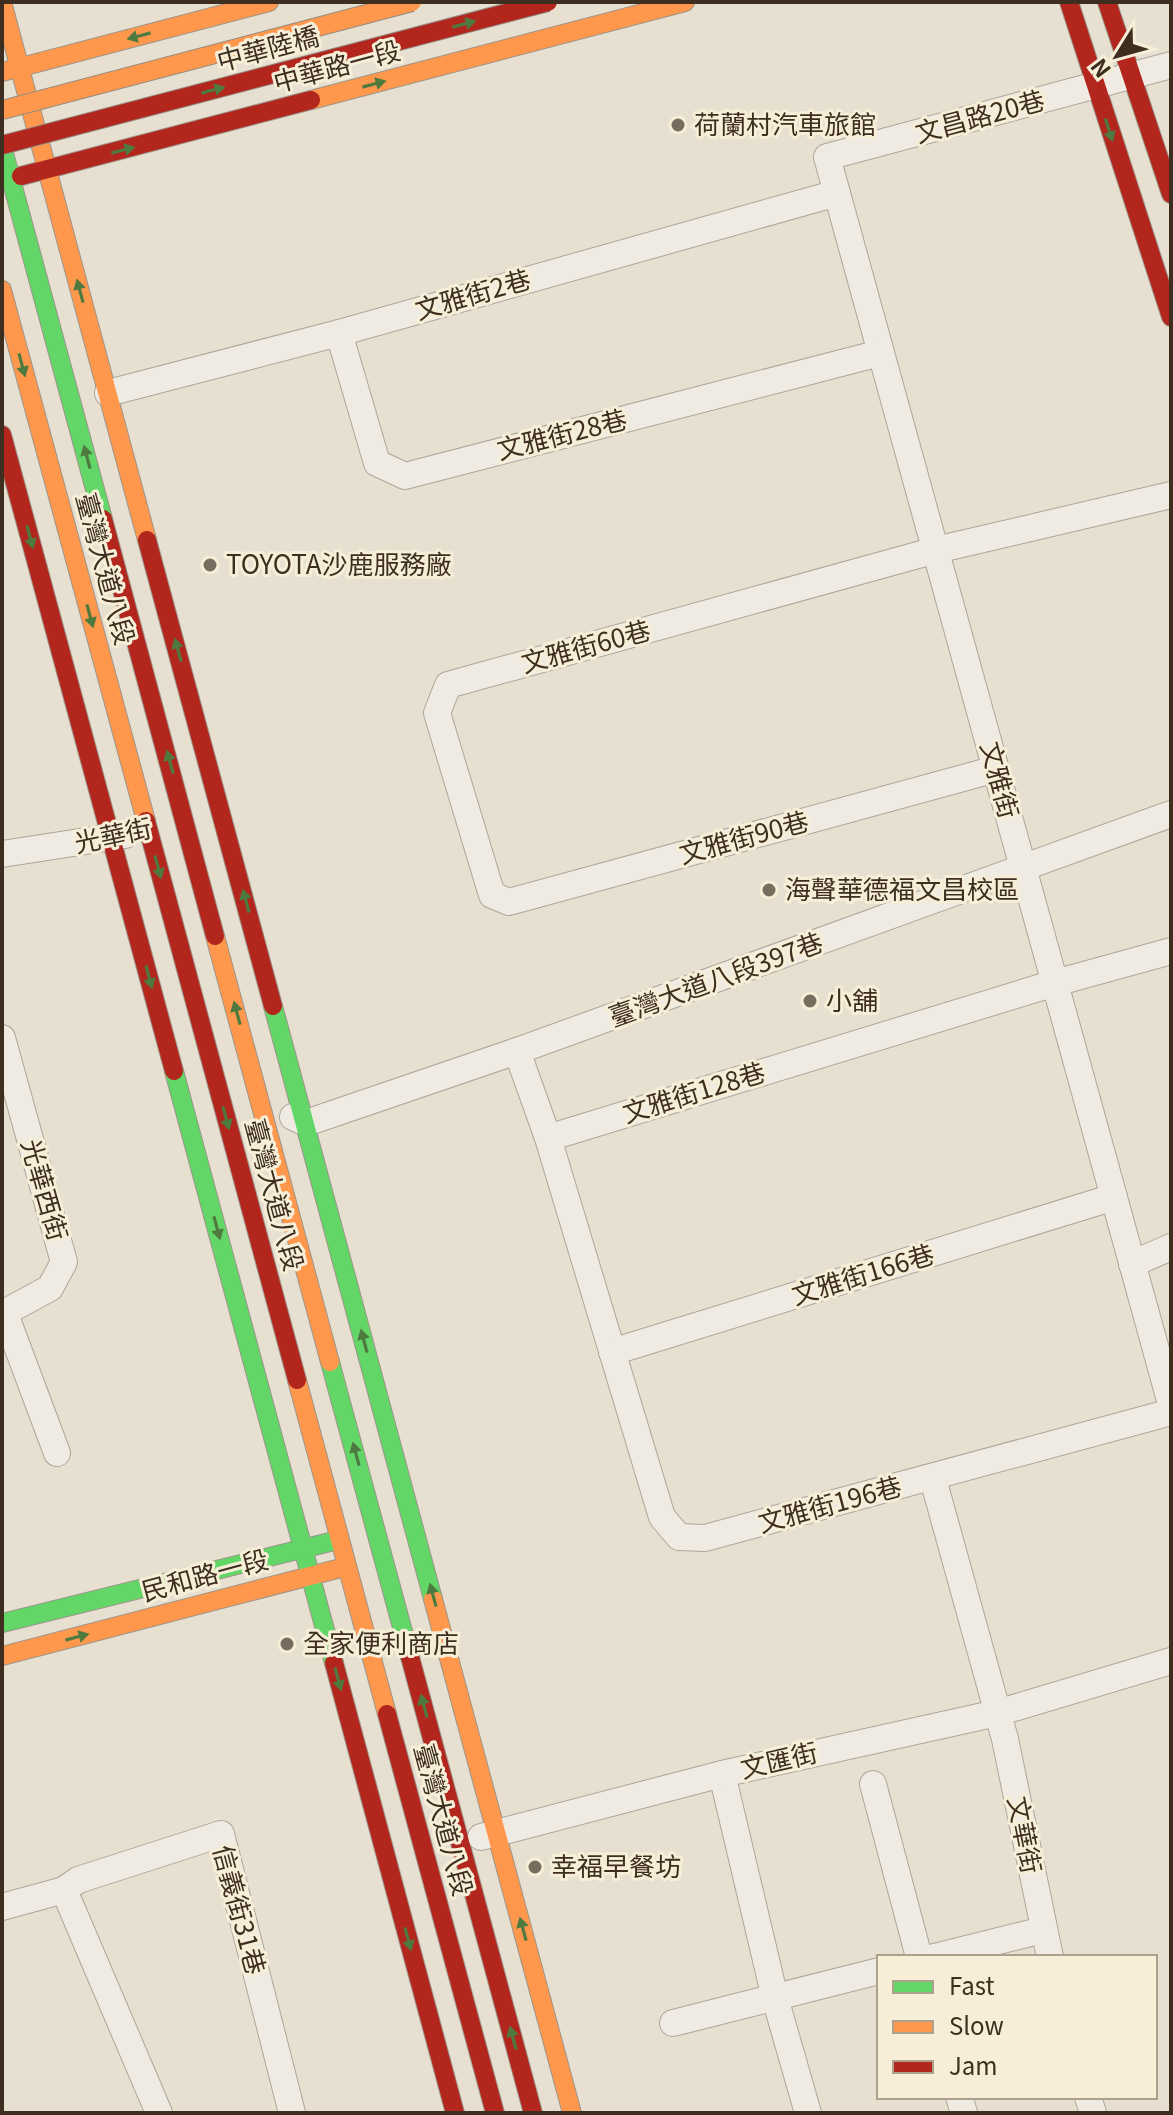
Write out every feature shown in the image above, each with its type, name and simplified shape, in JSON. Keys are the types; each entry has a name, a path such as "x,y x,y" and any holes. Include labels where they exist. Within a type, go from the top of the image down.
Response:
{"main road":[{"name":"臺灣大道八段","path":"2,2 11,69 47,169 572,2113"},
{"path":"11,69 269,2"},
{"name":"中華陸橋","path":"2,107 412,2"},
{"name":"中華陸橋","path":"2,146 548,2"},
{"name":"中華路一段","path":"6,180 685,2"},
{"path":"1069,2 1171,317"},
{"path":"1107,2 1171,194"},
{"name":"臺灣大道八段","path":"2,107 47,169"},
{"name":"臺灣大道八段","path":"2,146 6,180 185,819 533,2113"},
{"name":"臺灣大道八段","path":"2,290 495,2113"},
{"path":"2,435 455,2113"},
{"name":"民和路一段","path":"2,1623 118,1591 303,1549 412,1519"},
{"path":"376,1529 422,1551"},
{"name":"民和路一段","path":"2,1656 310,1575 422,1551"}],"street":[{"name":"文昌路20巷","path":"827,157 1171,65"},
{"name":"文雅街","path":"827,157 1171,1404"},
{"name":"文雅街2巷","path":"108,393 339,333 837,193"},
{"name":"文雅街28巷","path":"339,333 377,463 405,476 880,353"},
{"path":"936,550 1171,495"},
{"name":"文雅街60巷","path":"492,895 437,713 448,685 936,550"},
{"name":"文雅街90巷","path":"492,895 509,902 996,769"},
{"name":"光華街","path":"2,854 112,839 221,809"},
{"name":"臺灣大道八段397巷","path":"306,1123 1024,870 1171,814"},
{"name":"文雅街128巷","path":"548,1138 1055,983 1171,951"},
{"name":"光華西街","path":"2,1038 64,1262 50,1288 4,1314"},
{"path":"517,1051 548,1138 612,1352"},
{"path":"261,1102 306,1123"},
{"name":"文雅街166巷","path":"612,1352 1114,1197"},
{"path":"1132,1264 1171,1247"},
{"path":"4,1314 57,1453"},
{"name":"文雅街196巷","path":"612,1352 662,1517 679,1537 705,1538 933,1479 1171,1412"},
{"name":"文華街","path":"933,1479 997,1713 1049,1955"},
{"name":"文匯街","path":"387,1863 722,1774 997,1713 1171,1661"},
{"path":"722,1774 775,1998 808,2113"},
{"path":"873,1784 918,1955"},
{"name":"信義街31巷","path":"2,1907 64,1890 78,1880 221,1834 292,2113"},
{"path":"64,1890 159,2113"},
{"path":"942,1955 1043,1930"},
{"path":"673,2023 877,1972"}],"traffic: fast":[{"path":"2,146 103,519"},
{"path":"273,1006 433,1599"},
{"path":"174,1071 334,1663"},
{"path":"330,1362 410,1657"},
{"path":"2,1623 330,1542"}],"traffic: slow":[{"path":"2,2 147,540"},
{"path":"2,72 269,2"},
{"path":"2,110 412,2"},
{"path":"311,100 685,2"},
{"path":"2,290 146,821"},
{"path":"215,936 330,1362"},
{"path":"297,1380 387,1714"},
{"path":"2,1656 337,1569"},
{"path":"433,1599 572,2113"}],"traffic: jam":[{"path":"2,145 548,2"},
{"path":"1069,2 1171,317"},
{"path":"1107,2 1171,194"},
{"path":"21,176 311,100"},
{"path":"2,435 174,1071"},
{"path":"103,519 215,936"},
{"path":"147,540 273,1006"},
{"path":"146,821 297,1380"},
{"path":"410,1657 533,2113"},
{"path":"334,1663 455,2113"},
{"path":"387,1714 495,2113"}],"place":[{"name":"荷蘭村汽車旅館","path":"678,125"},
{"name":"TOYOTA沙鹿服務廠","path":"210,565"},
{"name":"海聲華德福文昌校區","path":"769,890"},
{"name":"小舖","path":"810,1001"},
{"name":"全家便利商店","path":"287,1644"},
{"name":"幸福早餐坊","path":"535,1867"}]}
